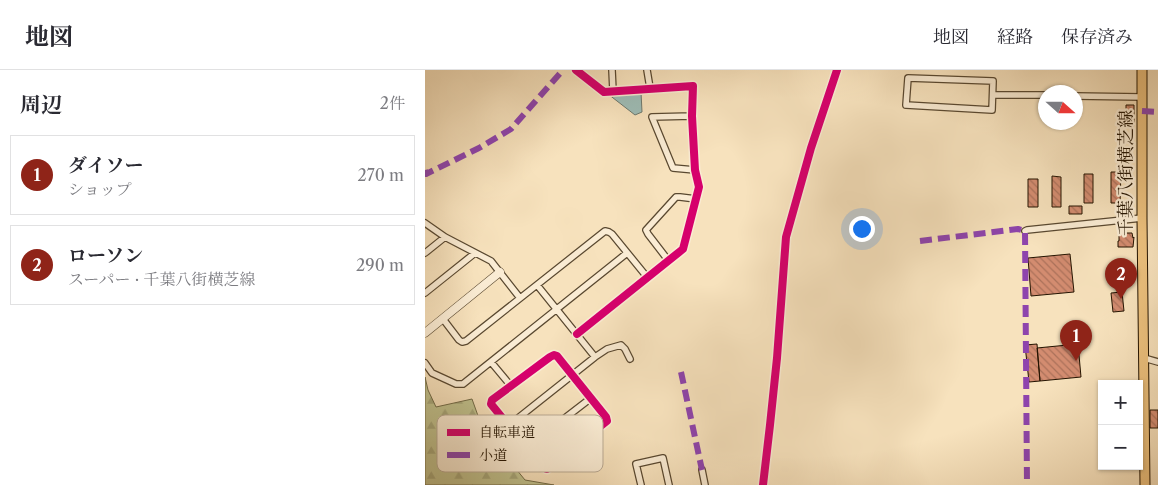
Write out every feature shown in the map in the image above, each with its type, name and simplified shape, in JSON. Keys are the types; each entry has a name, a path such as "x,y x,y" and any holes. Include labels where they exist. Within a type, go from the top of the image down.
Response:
{"main road":[{"name":"千葉八街横芝線","path":"1142,70 1145,485"}],"street":[{"path":"576,70 604,92 693,86 692,116 695,170 699,187 683,249 577,334"},
{"path":"612,70 613,91"},
{"path":"647,70 650,88"},
{"path":"763,485 775,377 786,237 811,148 837,70"},
{"path":"908,78 993,81 993,95 992,110 906,105 908,78"},
{"path":"993,95 1038,96"},
{"path":"1083,96 1142,97"},
{"path":"692,116 652,117 673,168 695,170"},
{"path":"668,260 646,230 676,197 696,199"},
{"path":"1025,231 1142,218"},
{"path":"425,223 445,237 491,261 520,298"},
{"path":"443,319 459,340 466,342 605,231 612,234 647,278"},
{"path":"425,253 445,237"},
{"path":"425,292 475,253"},
{"path":"426,367 432,373 456,384 463,384 627,253"},
{"path":"426,330 443,319 500,272"},
{"path":"537,285 595,357"},
{"path":"522,415 607,349 621,345 625,348 630,358"},
{"path":"500,415 491,404 492,400 554,355 557,356 606,417 607,421 603,424"},
{"path":"1144,358 1158,362"},
{"path":"491,362 511,386"},
{"path":"569,415 591,398"},
{"path":"641,485 636,464 663,458 669,485"},
{"path":"702,470 705,485"}],"green space":[{"path":"425,377 428,390 436,407 472,399 478,415 437,415 437,472 519,472 525,480 554,485 425,485"}],"water":[{"path":"641,92 642,112 635,115 608,94"}],"building":[{"path":"1126,105 1134,105 1134,126 1126,126"},
{"path":"1111,172 1121,172 1120,203 1111,203"},
{"path":"1084,174 1093,174 1093,203 1084,203"},
{"path":"1052,176 1061,177 1061,207 1052,207"},
{"path":"1028,179 1038,179 1038,207 1028,207"},
{"path":"1069,206 1082,206 1082,214 1069,214"},
{"path":"1119,233 1132,233 1134,237 1133,247 1118,247"},
{"path":"1070,254 1074,292 1031,296 1028,258"},
{"path":"1122,292 1124,311 1113,312 1111,293"},
{"path":"1037,344 1040,381 1029,382 1025,345"},
{"path":"1078,344 1081,377 1040,381 1037,348"},
{"path":"1150,410 1158,410 1158,428 1150,428"}],"marked path":[{"path":"425,170 426,174 479,148 511,129 563,70"},
{"path":"1142,111 1158,112"},
{"path":"920,241 1018,229 1025,231 1027,485"},
{"path":"681,372 702,470"}],"cycle path":[{"path":"576,70 604,92 693,86 692,116 695,170 699,187 683,249 577,334"},
{"path":"763,485 777,358 786,237 811,148 837,70"},
{"path":"554,355 557,356 606,417 607,421 603,424"},
{"path":"500,415 491,404 492,400 554,355"}],"place":[{"name":"ローソン","path":"1121,299"},
{"name":"ダイソー","path":"1076,361"}]}
